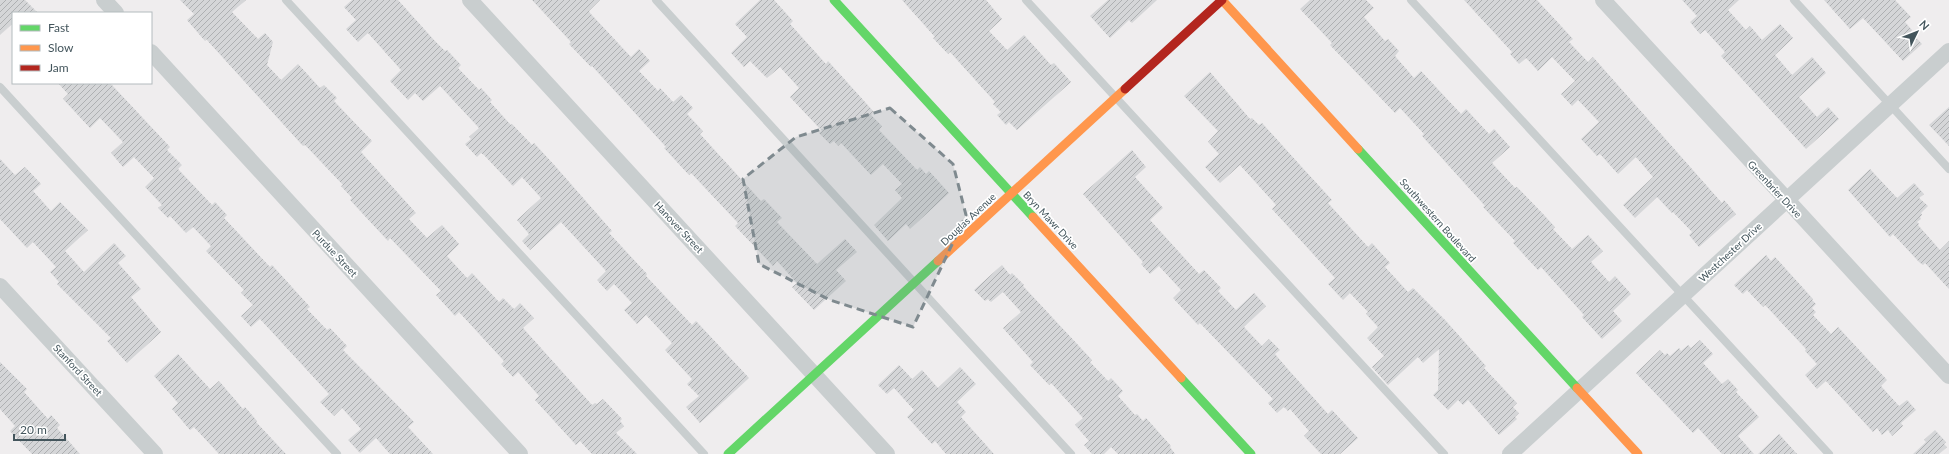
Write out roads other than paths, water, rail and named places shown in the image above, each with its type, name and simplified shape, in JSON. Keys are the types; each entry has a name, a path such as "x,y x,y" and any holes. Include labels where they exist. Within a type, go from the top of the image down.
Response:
{"street":[{"path":"104,0 115,12"},
{"name":"Hanover Street","path":"470,0 887,454"},
{"name":"Bryn Mawr Drive","path":"834,0 1251,454"},
{"name":"Douglas Avenue","path":"728,454 1222,0"},
{"name":"Southwestern Boulevard","path":"1222,0 1638,454"},
{"name":"Greenbrier Drive","path":"1603,0 1949,376"},
{"name":"Westchester Drive","path":"1510,454 1949,51"},
{"name":"Purdue Street","path":"152,53 520,454"},
{"name":"Stanford Street","path":"0,286 155,454"}],"lane":[{"path":"286,0 704,454"},
{"path":"656,0 1071,454"},
{"path":"1026,0 1444,454"},
{"path":"1412,0 1682,296 1829,454"},
{"path":"1794,0 1949,169"},
{"path":"0,87 337,454"}]}
